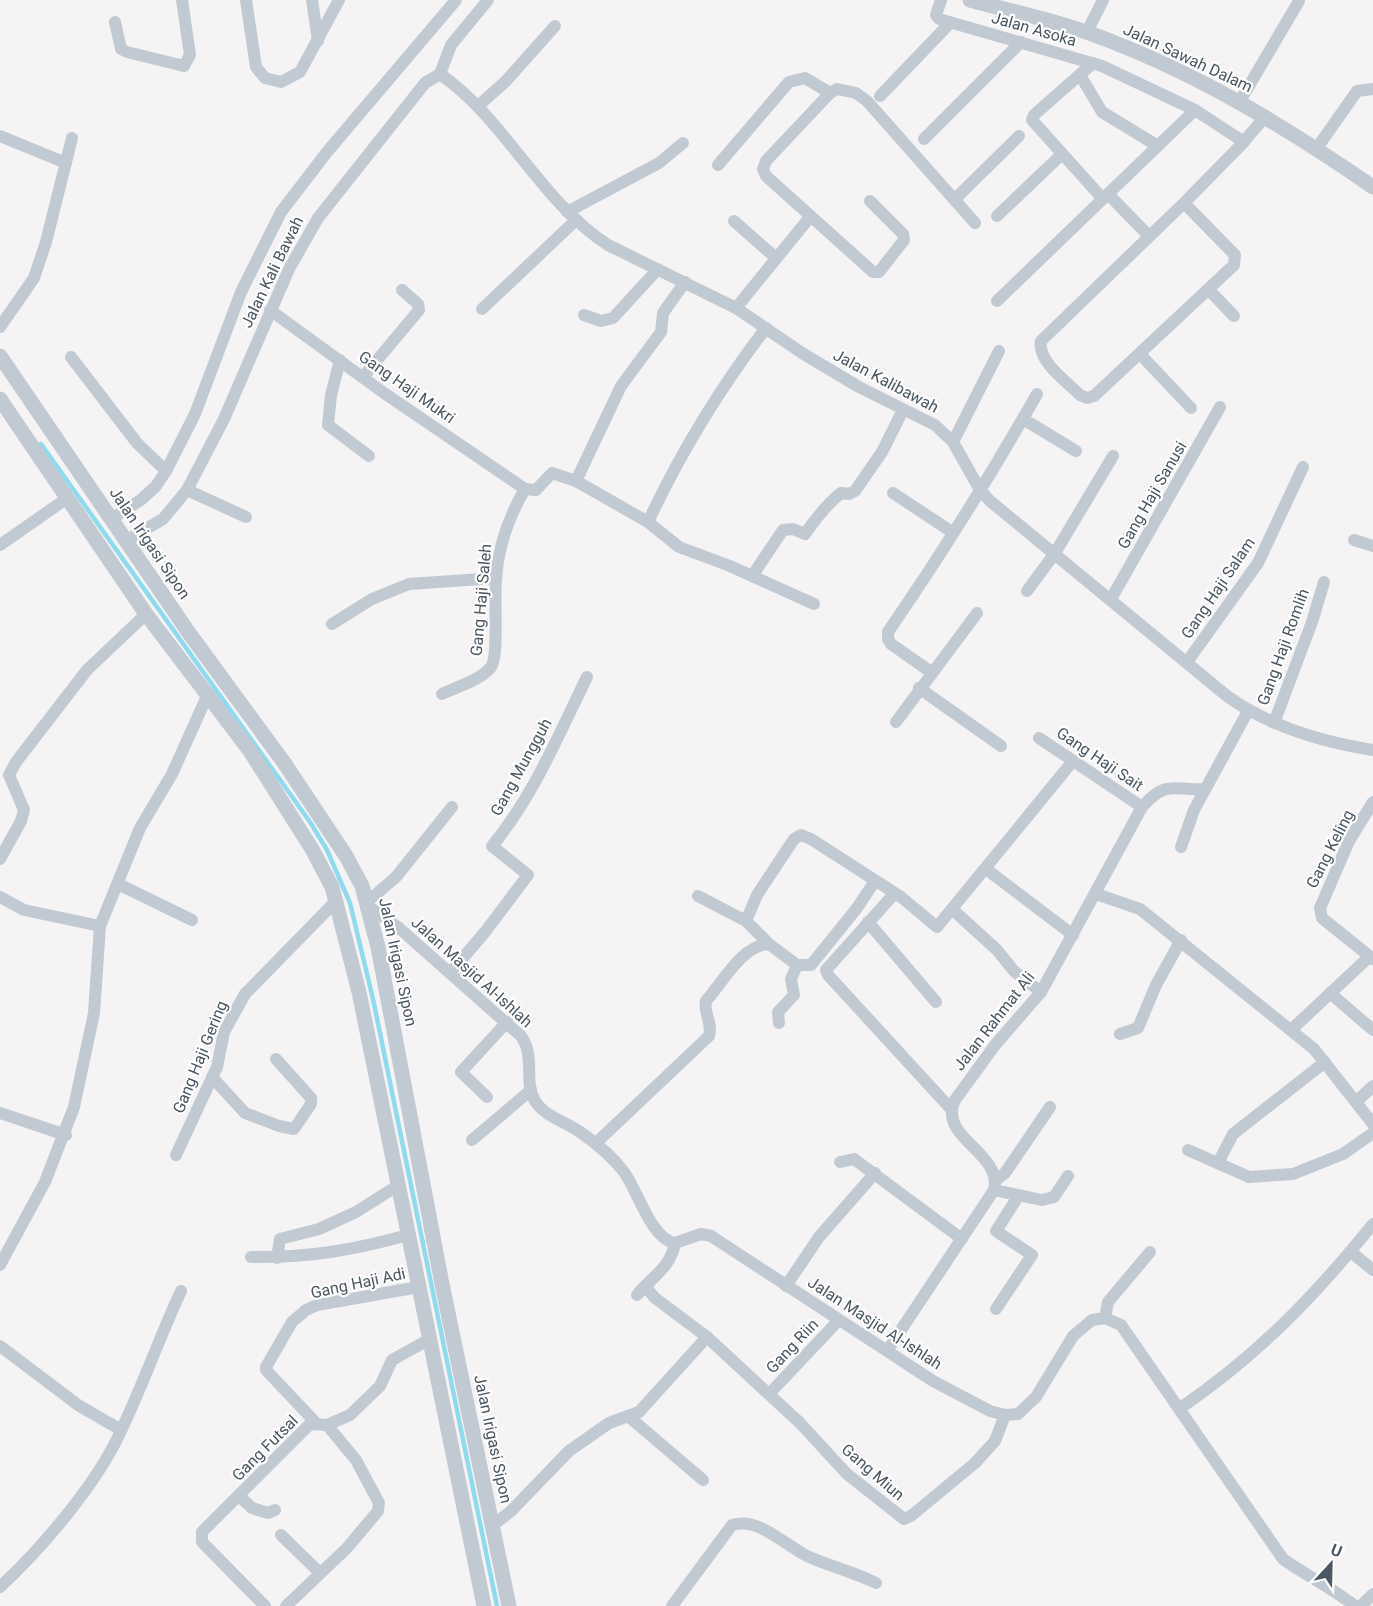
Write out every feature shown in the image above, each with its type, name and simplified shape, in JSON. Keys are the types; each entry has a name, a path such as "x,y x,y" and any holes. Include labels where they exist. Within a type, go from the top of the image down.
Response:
{"street":[{"path":"115,22 121,49 184,66 190,55 182,0"},
{"path":"246,0 256,67 265,78 280,82 295,76 318,41 339,0"},
{"path":"312,0 318,41"},
{"path":"112,519 142,499 156,486 166,471 195,414 241,292 281,212 327,152 456,0"},
{"path":"440,74 451,45 488,0"},
{"name":"Jalan Sawah Dalam","path":"970,0 1087,32 1174,68 1240,101 1264,118 1317,148 1373,187"},
{"path":"1087,32 1103,0"},
{"path":"1240,101 1299,1"},
{"name":"Jalan Asoka","path":"939,6 939,19 1093,63 1127,76 1247,138"},
{"path":"880,96 951,23"},
{"path":"478,106 505,82 555,27"},
{"path":"924,139 1021,42"},
{"name":"Jalan Asoka","path":"1061,155 1032,120 1034,115 1093,63"},
{"name":"Jalan Kalibawah","path":"440,74 478,106 571,217 608,245 736,308 840,376 935,425 953,442 980,490 1248,711 1274,723 1342,745 1373,750"},
{"name":"Jalan Kali Bawah","path":"127,540 163,519 188,490 224,419 289,269 318,218 425,82 440,74"},
{"path":"1080,75 1102,112 1158,146"},
{"path":"718,165 789,82 805,78 830,93"},
{"path":"870,201 903,234 904,240 879,272 868,271 766,176 763,169 766,161 837,88 846,89 867,101 975,223"},
{"path":"1317,148 1357,92 1373,89"},
{"path":"997,301 1195,110"},
{"path":"1184,203 1237,260 1209,290 1094,396 1087,398 1080,395 1039,350 1041,341 1184,203 1264,118"},
{"path":"0,136 66,163"},
{"path":"955,199 1019,136"},
{"path":"0,327 34,278 72,138"},
{"path":"482,309 571,217 659,163 683,143"},
{"path":"997,216 1061,155 1149,237"},
{"path":"736,308 810,217"},
{"path":"734,221 776,258"},
{"path":"584,315 600,321 613,318 658,269"},
{"path":"576,481 621,386 661,332 663,313 685,282"},
{"path":"363,377 419,310 418,304 402,290"},
{"path":"1209,290 1234,316"},
{"name":"Gang Haji Mukri","path":"270,310 525,489"},
{"path":"648,522 674,466 742,359 766,328"},
{"path":"953,442 999,351"},
{"path":"1140,354 1191,408"},
{"name":"Jalan Irigasi Sipon","path":"0,356 189,633 285,764 342,883 397,1186 484,1606"},
{"path":"71,357 138,443 166,471"},
{"path":"340,360 331,395 328,425 369,456"},
{"path":"931,672 891,644 888,632 939,558 952,532 980,490 1037,394"},
{"name":"Jalan Irigasi Sipon","path":"0,399 146,614 208,694 342,883 368,905 509,1606"},
{"name":"Gang Haji Sanusi","path":"1112,599 1220,407"},
{"path":"752,576 783,530 793,529 806,534 820,512 835,498 842,493 849,494 859,485 882,452 903,410"},
{"path":"1023,418 1076,451"},
{"path":"1027,591 1055,554 1113,456"},
{"name":"Gang Haji Salam","path":"1187,662 1258,563 1304,467"},
{"path":"525,489 536,490 552,472 576,481 648,522 679,547 814,604"},
{"name":"Gang Haji Saleh","path":"442,694 485,673 494,661 496,578 503,531 525,489"},
{"path":"188,490 246,517"},
{"path":"893,493 952,532"},
{"path":"0,545 66,499"},
{"path":"1354,540 1373,546"},
{"path":"332,624 372,599 409,584 496,578"},
{"name":"Gang Haji Romlih","path":"1274,723 1324,582"},
{"path":"896,722 977,613"},
{"path":"0,859 21,821 24,810 9,775 16,762 87,670 146,614"},
{"name":"Gang Mungguh","path":"450,973 485,932 528,875 492,846 509,825 529,790 587,677"},
{"path":"920,688 1000,746"},
{"path":"0,1265 45,1182 66,1135 94,1013 100,926 140,828 172,774 208,694"},
{"path":"1181,848 1204,789 1210,783 1248,711"},
{"name":"Gang Haji Sait","path":"1039,738 1142,807"},
{"path":"746,921 757,895 794,839 801,835 811,839 906,900 934,926 940,925 1073,761"},
{"name":"Jalan Rahmat Ali","path":"951,1108 987,1055 1041,992 1142,807 1150,798 1174,786 1204,789"},
{"name":"Gang Keling","path":"1371,958 1322,918 1320,908 1349,841 1373,802"},
{"path":"368,905 385,889 452,807"},
{"path":"986,869 1073,935"},
{"path":"698,896 746,921 769,944 797,965 813,962 875,881"},
{"name":"Gang Haji Gering","path":"176,1155 212,1077 224,1032 250,987 266,975 342,883"},
{"path":"117,884 192,920"},
{"path":"894,894 826,970 828,975 951,1108 955,1125 992,1167 995,1185"},
{"path":"1096,894 1140,909 1291,1030 1325,1062 1373,1124"},
{"path":"0,897 24,910 100,926"},
{"name":"Jalan Masjid Al-Ishlah","path":"368,905 507,1022 527,1044 530,1054 531,1090"},
{"path":"952,909 997,950 1014,971 1041,992"},
{"path":"868,922 936,1002"},
{"path":"1120,1034 1138,1028 1156,985 1181,940"},
{"path":"596,1143 709,1036 711,1028 705,1009 706,1001 747,953 757,946 769,944"},
{"path":"1291,1030 1371,958"},
{"path":"779,1023 778,1012 794,995 791,979 797,965"},
{"path":"1330,993 1373,1030"},
{"path":"487,1097 461,1072 507,1022"},
{"path":"212,1077 245,1113 279,1126 294,1129 309,1108 311,1098 276,1059"},
{"path":"1218,1163 1233,1134 1325,1062"},
{"path":"1357,1101 1373,1086"},
{"path":"472,1140 531,1090 539,1108 596,1143 625,1173 661,1237 675,1243 673,1256 666,1266 641,1290 706,1337 768,1394"},
{"path":"886,1351 962,1239 995,1185 1050,1107"},
{"path":"0,1113 66,1135"},
{"path":"1188,1150 1249,1177 1293,1174 1343,1154 1373,1133"},
{"path":"840,1162 854,1159 962,1239"},
{"path":"786,1286 819,1237 875,1173"},
{"path":"995,1185 1019,1196 1042,1200 1054,1197 1068,1176"},
{"path":"277,1258 280,1239 318,1229 356,1212 397,1186"},
{"path":"996,1309 1032,1255 996,1231 1019,1196"},
{"path":"1179,1409 1251,1355 1317,1293 1373,1224"},
{"name":"Jalan Masjid Al-Ishlah","path":"675,1243 701,1234 711,1236 933,1381 990,1411 1005,1416"},
{"path":"251,1257 277,1258 353,1250 408,1235"},
{"path":"1105,1318 1108,1302 1150,1252"},
{"path":"1351,1252 1373,1270"},
{"name":"Gang Haji Adi","path":"321,1424 266,1370 266,1366 292,1322 306,1310 317,1305 419,1287"},
{"path":"0,1587 52,1532 95,1475 121,1430 181,1291"},
{"path":"1005,1416 1018,1414 1036,1397 1060,1361 1073,1336 1092,1320 1105,1318 1121,1325 1252,1518 1283,1559 1304,1574 1326,1584 1355,1606"},
{"name":"Gang Riin","path":"768,1394 839,1320"},
{"path":"493,1525 510,1512 569,1451 609,1423 639,1412 706,1337"},
{"name":"Gang Futsal","path":"265,1606 202,1542 200,1537 310,1424 321,1424 350,1414 380,1386 392,1360 430,1339"},
{"path":"0,1346 78,1405 121,1430"},
{"name":"Gang Miun","path":"768,1394 800,1423 848,1474 904,1519 911,1516 975,1463 995,1441 1005,1416"},
{"path":"628,1416 678,1462 703,1480"},
{"path":"286,1606 347,1548 378,1511 379,1503 356,1460 321,1424"},
{"path":"239,1496 252,1508 268,1513 275,1510"},
{"path":"672,1606 732,1525 743,1521 764,1530 807,1556 847,1569 876,1582"},
{"path":"281,1536 320,1573"},
{"path":"1361,1606 1373,1594"}],"waterway":[{"path":"41,444 310,822 327,850 350,903 373,999 497,1606"}]}
